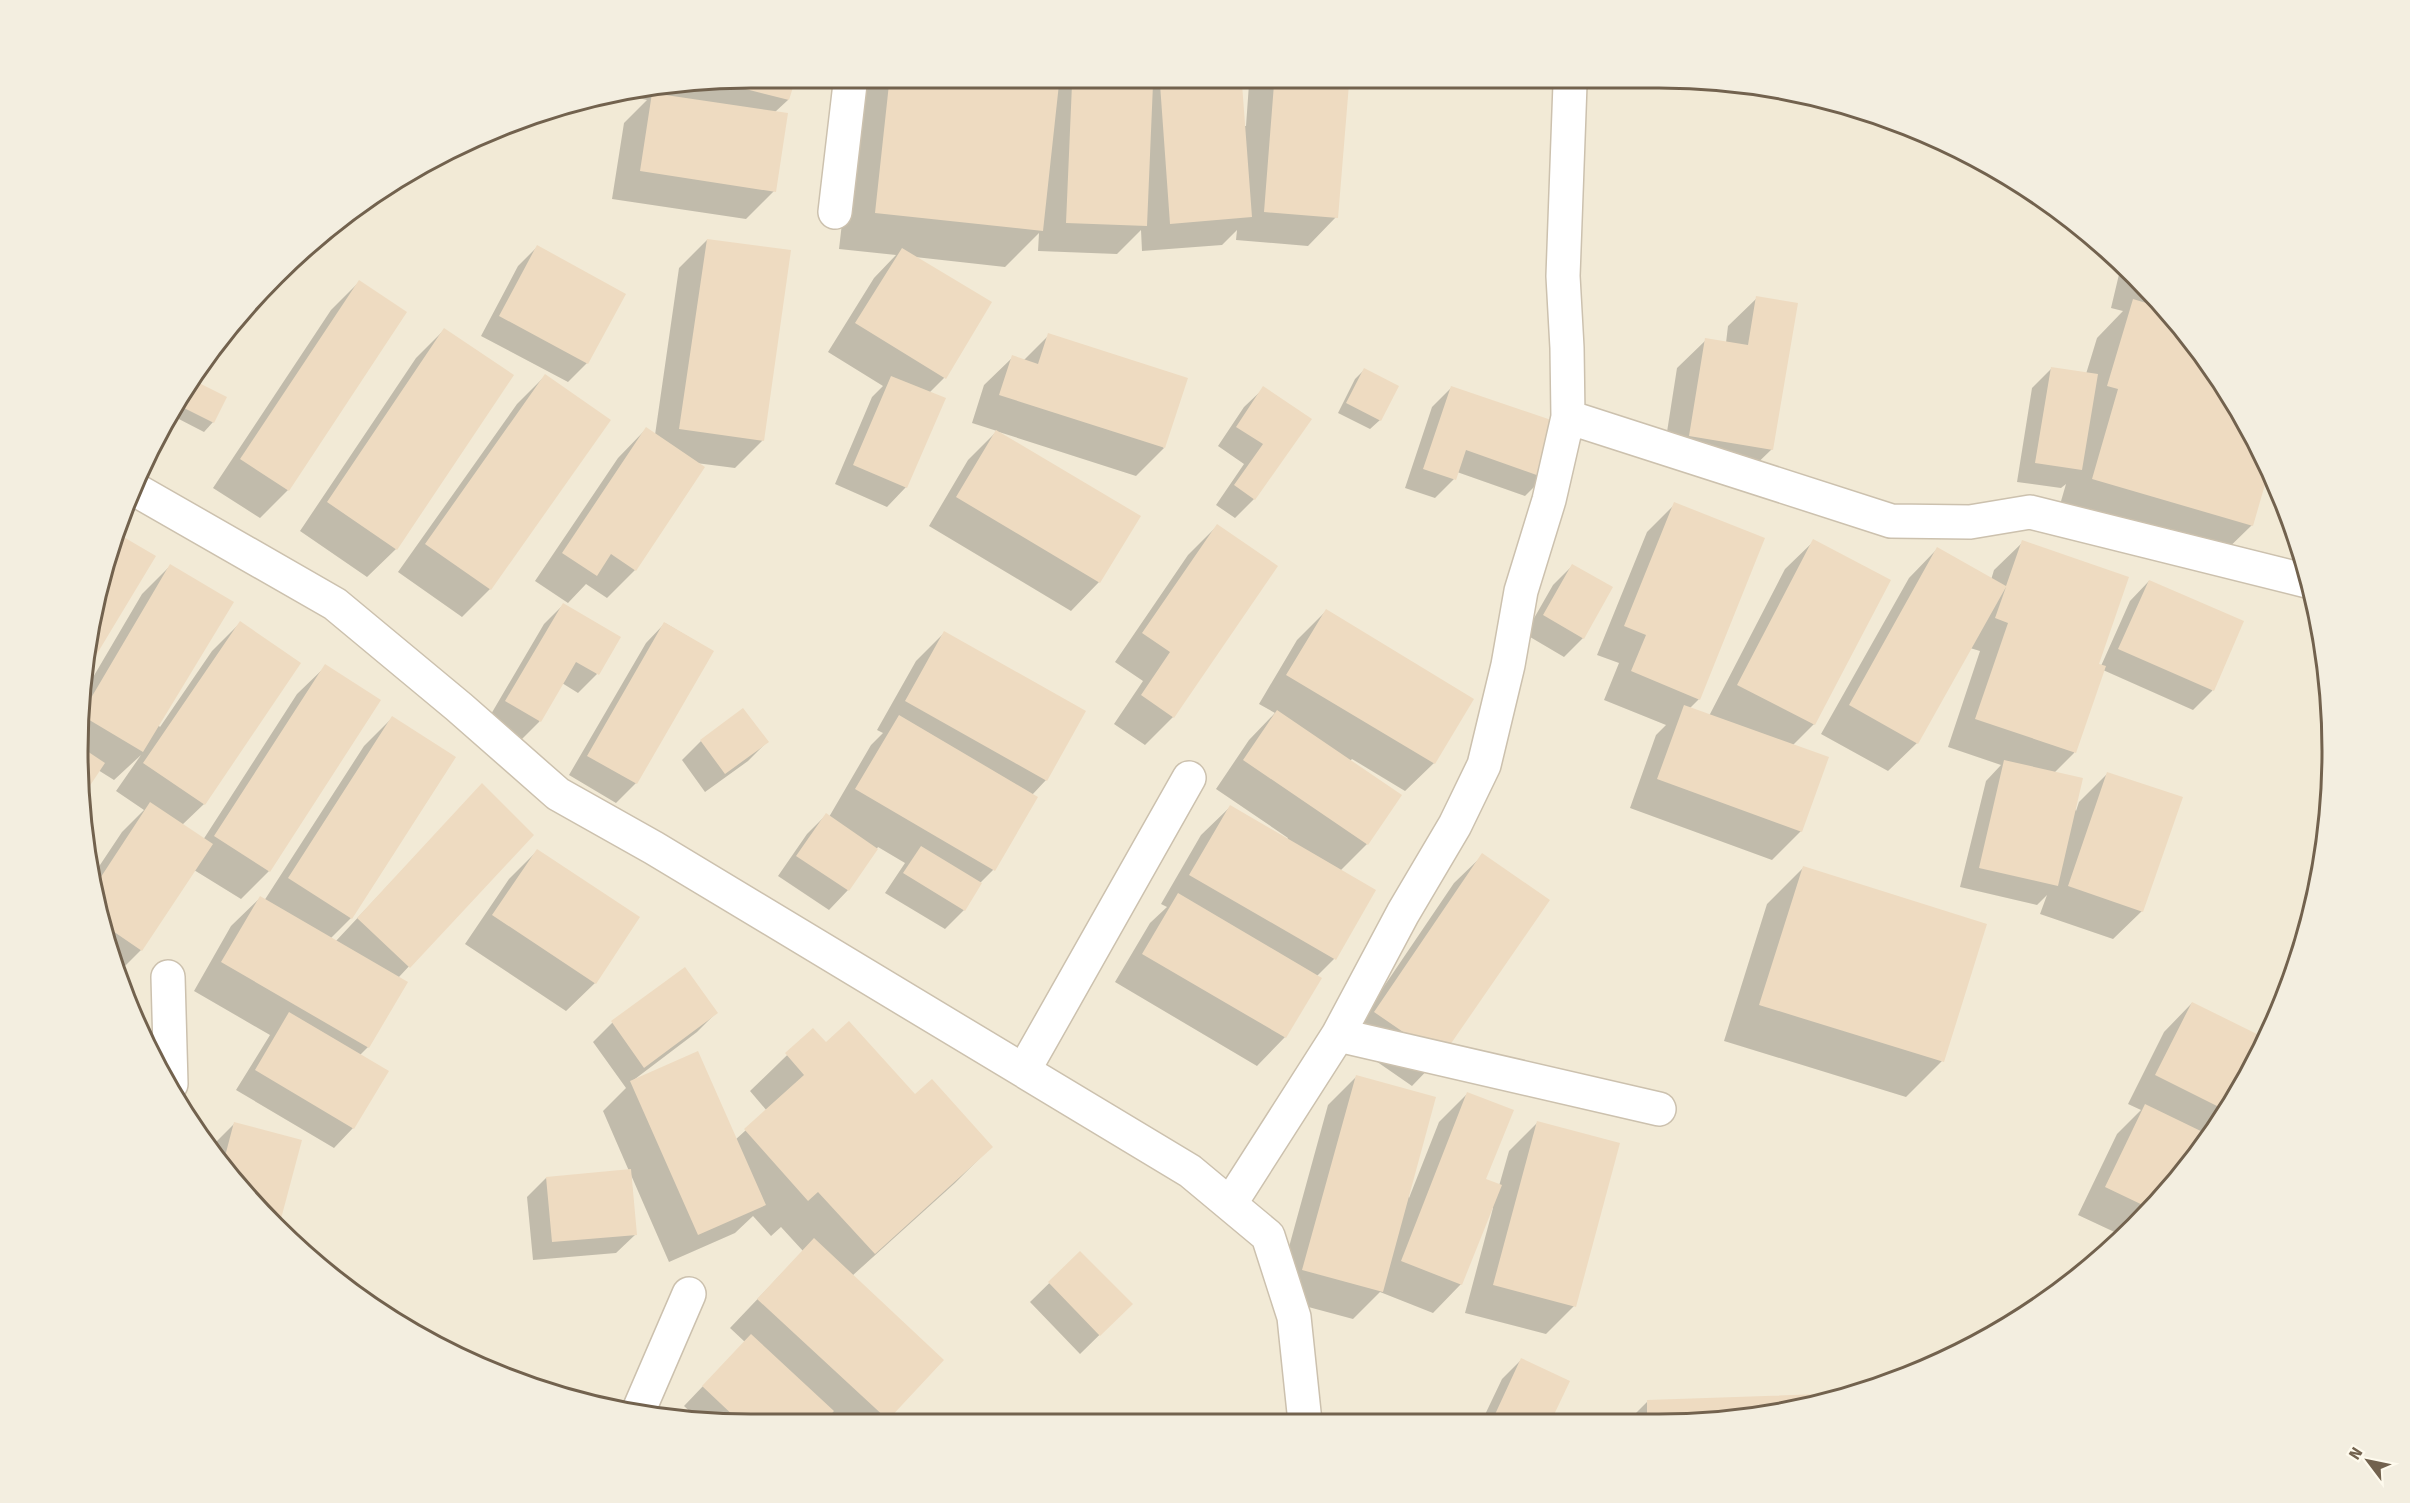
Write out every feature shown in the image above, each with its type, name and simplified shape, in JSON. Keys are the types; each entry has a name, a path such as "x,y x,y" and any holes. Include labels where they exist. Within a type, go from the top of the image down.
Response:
{"street":[{"path":"835,212 850,88"},
{"path":"1230,1204 1338,1035 1403,913 1455,825 1484,765 1509,665 1521,591 1549,500 1568,417 1568,348 1563,276 1570,88"},
{"path":"1568,417 1892,521 1970,522 2030,512 2298,578"},
{"path":"141,493 335,604 459,707 558,794 654,848 1190,1171 1268,1236 1294,1317 1304,1414"},
{"path":"1023,1070 1189,778"},
{"path":"168,977 171,1071"},
{"path":"1338,1035 1659,1109"},
{"path":"641,1405 689,1294"}],"shaded area":[{"path":"752,88 1658,88 1702,90 1788,101 1872,124 1952,157 2027,200 2096,253 2127,283 2157,314 2210,383 2233,420 2271,498 2299,580 2309,622 2316,665 2322,752 2316,838 2309,881 2299,923 2271,1005 2233,1083 2210,1120 2157,1189 2096,1250 2027,1303 1990,1326 1912,1364 1872,1379 1788,1402 1745,1409 1658,1414 708,1413 622,1402 538,1379 458,1346 383,1303 314,1250 253,1189 200,1120 177,1083 139,1005 111,923 101,881 90,795 88,752 94,665 111,580 139,498 177,420 200,383 253,314 314,253 383,200 420,177 498,139 580,111 622,101 708,90"}],"building":[{"path":"743,88 793,88 789,100"},
{"path":"889,88 1059,88 1043,231 875,213"},
{"path":"1072,88 1153,88 1147,226 1066,223"},
{"path":"1160,88 1242,88 1252,217 1170,224"},
{"path":"1274,88 1349,88 1338,218 1264,212"},
{"path":"662,94 788,113 776,192 640,171 652,96"},
{"path":"707,239 791,250 764,441 679,429"},
{"path":"537,245 626,294 588,364 499,316"},
{"path":"902,248 992,302 946,379 855,323"},
{"path":"359,280 407,312 289,491 240,459"},
{"path":"1756,296 1798,303 1773,450 1689,436 1705,338 1748,345"},
{"path":"2133,299 2146,303 2210,383 2253,458 2265,485 2253,526 2092,479 2118,389 2107,386"},
{"path":"444,328 514,375 397,550 327,502"},
{"path":"1048,333 1188,378 1165,448 999,395 1012,355 1038,364"},
{"path":"2051,367 2098,374 2082,470 2035,463"},
{"path":"1364,368 1399,386 1381,421 1346,403"},
{"path":"545,374 611,420 491,590 425,544"},
{"path":"891,376 946,398 907,488 853,465"},
{"path":"200,383 227,397 214,423 184,408"},
{"path":"1263,386 1312,419 1255,500 1234,485 1263,444 1236,427"},
{"path":"1451,386 1563,424 1545,478 1466,450 1456,480 1423,469"},
{"path":"646,427 705,467 636,571 611,554 597,576 562,553"},
{"path":"996,430 1141,516 1100,583 956,497"},
{"path":"1674,502 1765,538 1700,700 1631,671 1646,635 1624,626"},
{"path":"1217,524 1278,566 1174,718 1141,695 1170,652 1142,633"},
{"path":"124,537 156,556 95,656 111,580"},
{"path":"1813,539 1891,580 1815,725 1737,685"},
{"path":"2022,540 2129,577 2099,664 2106,666 2076,753 1975,719 2008,623 1995,618 2006,587 1918,744 1849,705 1937,547 2006,586"},
{"path":"170,564 234,602 143,752 89,720 91,698"},
{"path":"1572,564 1613,587 1584,639 1543,615"},
{"path":"2149,580 2244,621 2214,691 2118,649"},
{"path":"563,603 621,637 599,675 576,662 541,722 505,701"},
{"path":"1326,609 1474,699 1435,764 1286,675"},
{"path":"240,621 301,663 205,805 143,763"},
{"path":"664,622 714,651 637,784 587,756"},
{"path":"944,631 1086,711 1047,781 905,701"},
{"path":"325,664 381,700 270,872 214,836"},
{"path":"1684,705 1829,757 1802,832 1657,779"},
{"path":"743,708 769,742 725,774 700,740"},
{"path":"1277,710 1402,795 1368,845 1243,760"},
{"path":"899,715 1038,797 995,871 855,789"},
{"path":"392,716 456,757 352,919 288,878"},
{"path":"88,752 105,763 90,786"},
{"path":"2004,760 2083,778 2058,886 1979,868"},
{"path":"2107,772 2183,797 2143,912 2068,886"},
{"path":"482,783 534,835 410,968 357,918"},
{"path":"150,802 213,844 142,951 114,932 100,878"},
{"path":"1230,805 1376,890 1336,960 1189,875"},
{"path":"826,813 878,849 849,891 796,856"},
{"path":"921,846 982,883 965,911 903,873"},
{"path":"537,849 640,917 596,984 492,915"},
{"path":"1482,853 1550,900 1441,1058 1374,1012"},
{"path":"1803,866 1987,924 1944,1062 1759,1005"},
{"path":"1178,893 1322,978 1286,1038 1142,954"},
{"path":"260,896 408,982 369,1048 221,962"},
{"path":"685,967 718,1013 644,1068 611,1021"},
{"path":"2192,1002 2258,1034 2218,1107 2155,1075"},
{"path":"289,1012 389,1071 354,1129 255,1070"},
{"path":"849,1021 915,1094 932,1079 993,1147 875,1254 818,1192 808,1201 744,1129 804,1075 785,1053 813,1028 826,1042"},
{"path":"698,1051 766,1205 698,1235 630,1081"},
{"path":"1356,1075 1436,1097 1383,1292 1302,1270"},
{"path":"1467,1092 1514,1110 1486,1179 1502,1185 1462,1285 1401,1261"},
{"path":"2145,1104 2202,1131 2157,1189 2142,1205 2105,1187"},
{"path":"1537,1121 1620,1143 1576,1307 1493,1285"},
{"path":"234,1122 302,1140 281,1218 253,1189 226,1154"},
{"path":"631,1169 637,1235 552,1242 546,1177"},
{"path":"814,1238 944,1360 894,1414 882,1414 757,1299"},
{"path":"1080,1251 1133,1304 1100,1336 1048,1282"},
{"path":"751,1334 834,1411 831,1414 731,1414 702,1386"},
{"path":"1521,1358 1570,1381 1554,1414 1495,1414"},
{"path":"1821,1394 1745,1409 1702,1413 1647,1414 1647,1400"}]}
